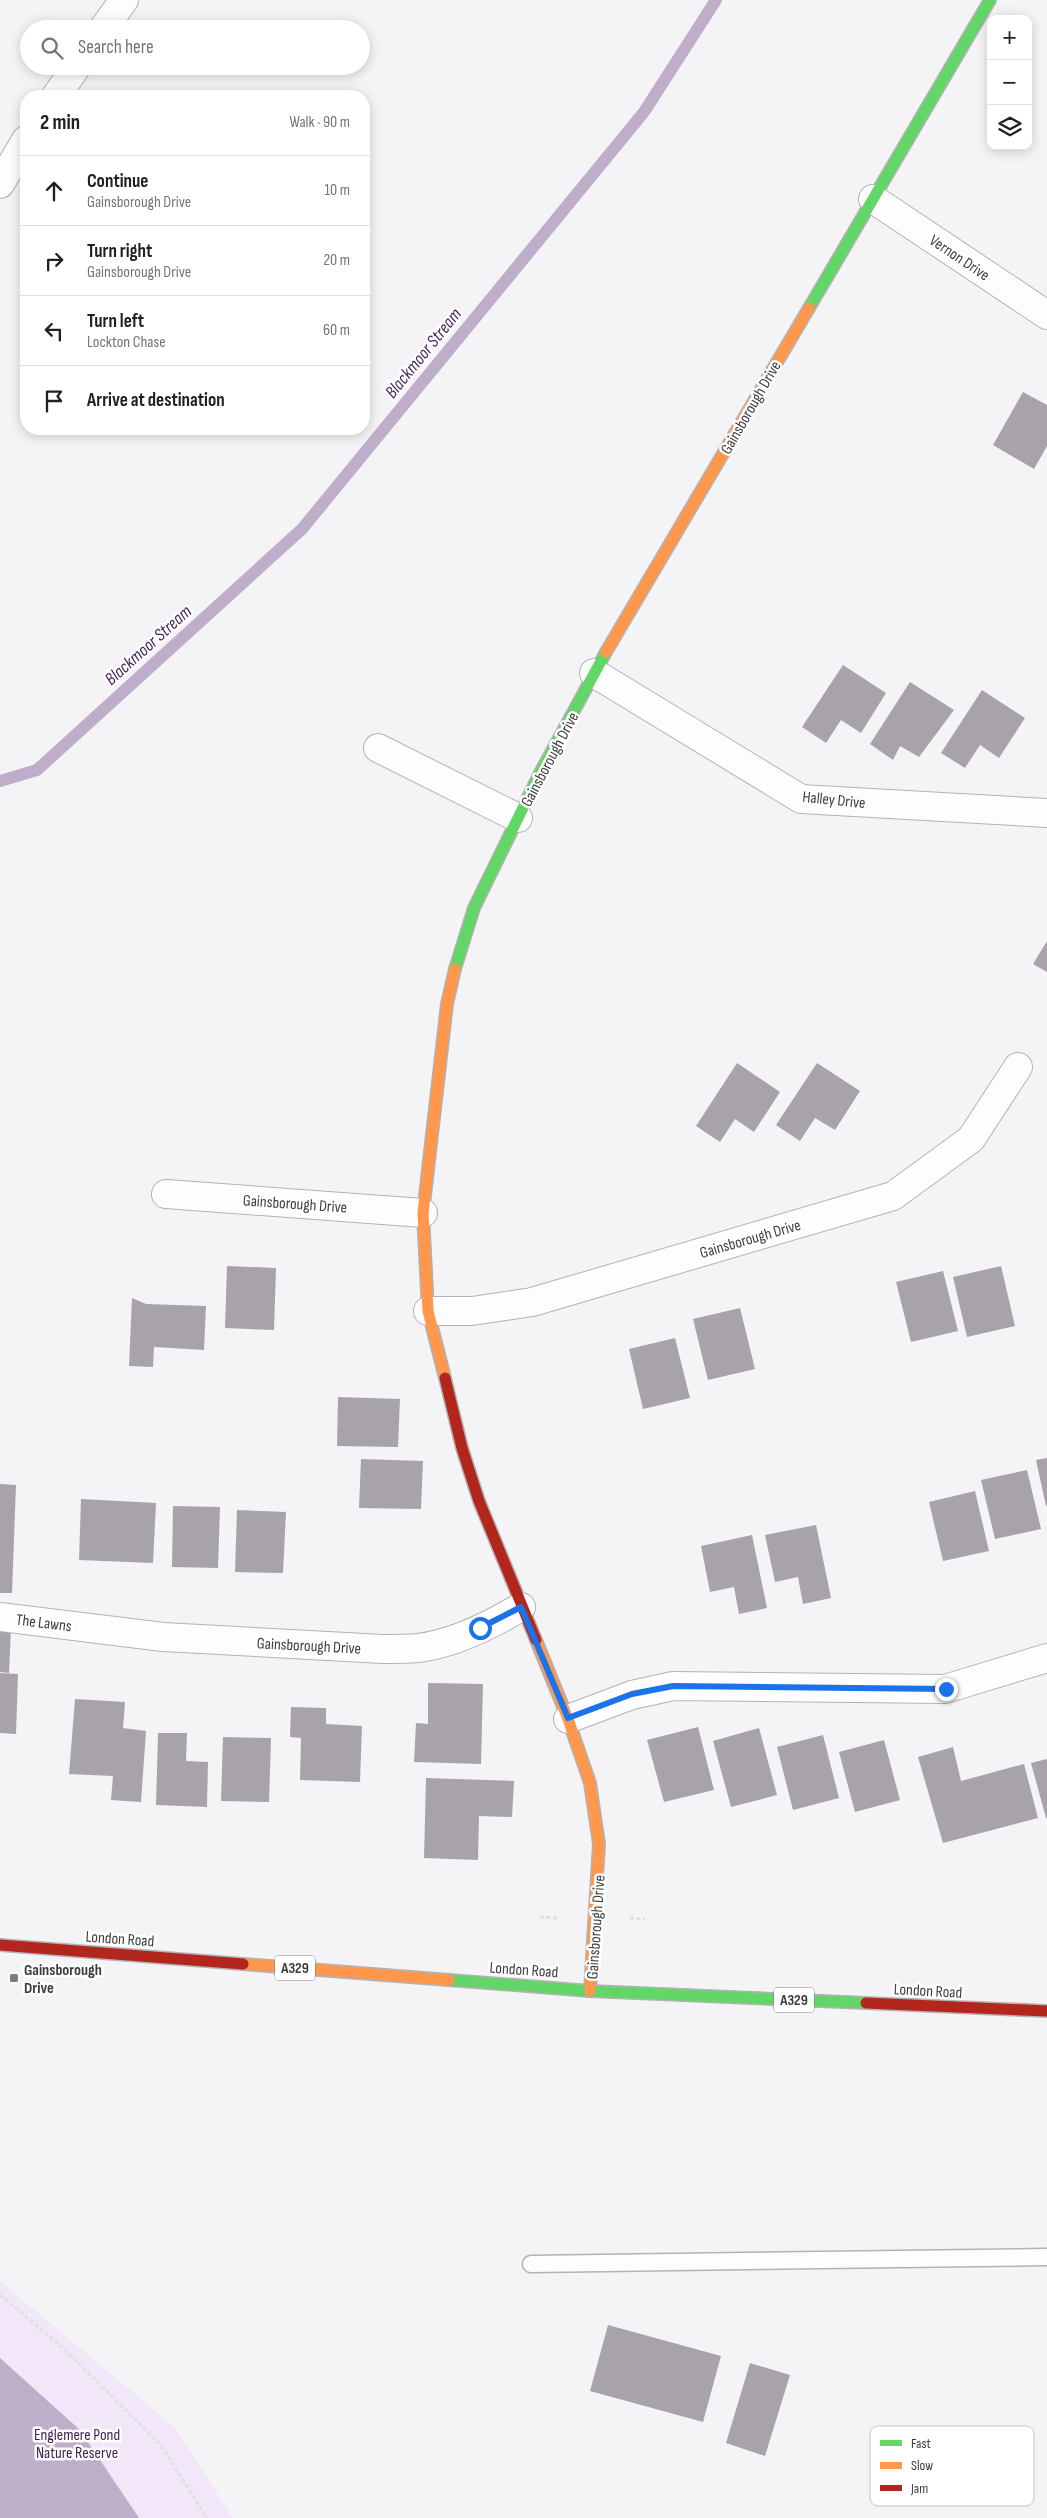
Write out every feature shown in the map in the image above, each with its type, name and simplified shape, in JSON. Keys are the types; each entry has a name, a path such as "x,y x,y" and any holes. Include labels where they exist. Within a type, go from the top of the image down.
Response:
{"street":[{"path":"110,20 124,0"},
{"name":"Gainsborough Drive","path":"590,1991 599,1844 590,1783 568,1718 521,1607 473,1483 442,1373 428,1311 423,1213 447,1004 474,908 518,818 594,673 990,0"},
{"path":"60,90 71,75"},
{"path":"0,184 20,150"},
{"name":"Vernon Drive","path":"873,199 1047,315"},
{"name":"Halley Drive","path":"594,673 801,799 1047,813"},
{"name":"Gainsborough Drive","path":"378,748 518,818"},
{"name":"Gainsborough Drive","path":"428,1311 472,1311 532,1302 892,1196 971,1139 1018,1067"},
{"name":"Gainsborough Drive","path":"166,1194 423,1213"},
{"name":"Gainsborough Drive","path":"89,1628 163,1637 383,1649 418,1648 480,1628 521,1607"},
{"name":"The Lawns","path":"0,1617 89,1628"},
{"path":"568,1718 632,1694 673,1686 946,1689 1047,1658"},
{"name":"London Road","path":"0,1945 590,1991 1047,2011"}],"lane":[{"path":"531,2264 1047,2257"}],"path":[{"path":"540,1918 553,1918"},
{"path":"629,1918 645,1919"},
{"path":"0,2295 62,2346 161,2445 207,2518"}],"green space":[{"name":"Englemere Pond Nature Reserve","path":"0,2281 175,2428 233,2518 0,2518"}],"shaded area":[{"path":"0,2358 80,2430 139,2518 0,2518"}],"building":[{"path":"1023,392 1047,405 1047,446 1034,469 993,445"},
{"path":"843,665 886,693 861,733 841,720 826,743 802,727"},
{"path":"910,682 954,710 919,757 900,746 893,760 870,744"},
{"path":"982,690 1025,718 999,758 980,745 965,768 941,753"},
{"path":"1047,941 1047,972 1033,964"},
{"path":"737,1063 780,1092 754,1132 735,1119 720,1142 696,1126"},
{"path":"817,1063 860,1091 835,1130 815,1118 800,1141 776,1125"},
{"path":"227,1266 276,1268 274,1330 225,1328"},
{"path":"1001,1266 1015,1326 967,1337 953,1277"},
{"path":"943,1271 958,1331 911,1342 896,1282"},
{"path":"132,1298 146,1304 206,1306 204,1350 154,1347 153,1367 129,1366"},
{"path":"740,1308 755,1369 708,1380 693,1319"},
{"path":"675,1338 690,1398 643,1409 629,1349"},
{"path":"338,1397 400,1399 398,1447 337,1446"},
{"path":"1047,1458 1047,1506 1046,1506 1036,1460"},
{"path":"361,1459 423,1461 421,1509 359,1508"},
{"path":"1027,1470 1041,1529 995,1539 981,1480"},
{"path":"0,1484 16,1485 12,1593 0,1593"},
{"path":"975,1491 989,1551 943,1561 929,1502"},
{"path":"81,1499 156,1503 153,1563 79,1560"},
{"path":"173,1506 220,1507 218,1568 172,1567"},
{"path":"237,1510 286,1512 283,1573 235,1572"},
{"path":"816,1525 831,1598 803,1604 798,1577 775,1582 765,1535"},
{"path":"752,1535 767,1608 739,1614 734,1587 710,1592 701,1546"},
{"path":"0,1626 11,1627 9,1673 0,1672"},
{"path":"0,1673 18,1674 16,1734 0,1733"},
{"path":"428,1683 483,1684 481,1764 414,1762 416,1723 428,1724"},
{"path":"75,1699 125,1702 123,1728 146,1731 141,1802 111,1800 113,1776 69,1774"},
{"path":"291,1707 326,1708 326,1724 362,1726 360,1782 300,1780 301,1738 290,1737"},
{"path":"698,1727 714,1790 664,1802 647,1740"},
{"path":"759,1728 777,1795 731,1807 713,1741"},
{"path":"158,1733 187,1733 186,1761 208,1762 207,1807 156,1805"},
{"path":"823,1735 839,1798 793,1810 777,1747"},
{"path":"223,1737 271,1738 269,1802 221,1801"},
{"path":"884,1740 900,1800 855,1812 839,1752"},
{"path":"953,1747 961,1781 1024,1764 1038,1818 943,1843 918,1757"},
{"path":"1047,1759 1047,1818 1046,1818 1031,1763"},
{"path":"426,1778 514,1781 512,1817 479,1816 478,1860 424,1858"},
{"path":"608,2325 721,2356 703,2422 590,2391"},
{"path":"750,2363 790,2375 765,2456 726,2443"}],"waterway":[{"name":"Blackmoor Stream","path":"0,781 37,770 302,529 644,112 716,0"}],"traffic: fast":[{"path":"809,308 990,0"},
{"path":"455,969 474,908 540,773 606,652"},
{"path":"449,1980 590,1991 866,2003"}],"traffic: slow":[{"path":"606,652 809,308"},
{"path":"445,1378 428,1311 423,1213 447,1004 455,969"},
{"path":"536,1640 568,1719 590,1783 599,1844 590,1991"},
{"path":"243,1964 449,1980"}],"traffic: jam":[{"path":"445,1378 462,1448 479,1501 536,1640"},
{"path":"0,1945 243,1964"},
{"path":"866,2003 1047,2011"}],"place":[{"name":"Gainsborough Drive","path":"14,1978"}],"route":[{"path":"480,1628 501,1619 521,1607 568,1718 632,1694 673,1686 946,1689"}]}
